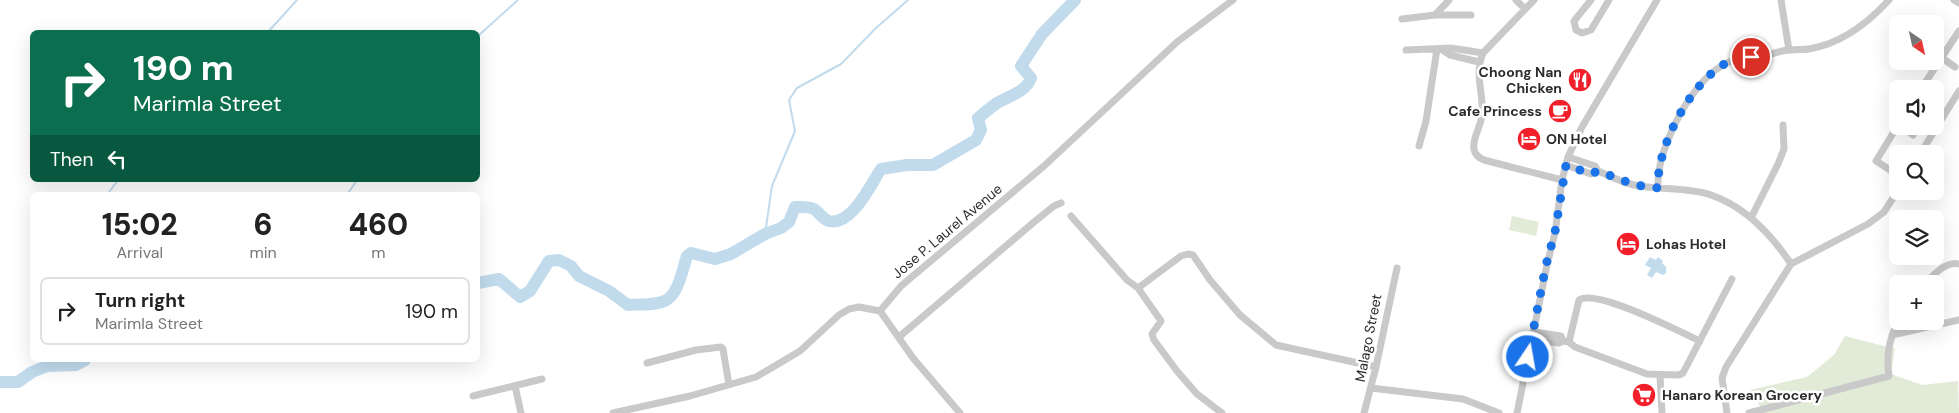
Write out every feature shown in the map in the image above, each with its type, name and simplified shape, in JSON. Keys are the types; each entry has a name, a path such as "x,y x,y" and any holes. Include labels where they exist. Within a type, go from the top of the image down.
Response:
{"street":[{"name":"Jose P. Laurel Avenue","path":"880,310 900,286 1051,160 1172,46 1232,0"},
{"path":"1435,15 1449,0"},
{"path":"1516,0 1526,9"},
{"path":"1534,0 1483,53 1479,62 1482,117 1473,143 1474,152 1479,158 1484,160 1562,180"},
{"path":"1591,0 1574,21 1575,27 1579,32 1585,33 1591,30 1607,1"},
{"path":"1517,413 1546,265 1555,232 1566,161 1582,127 1657,0"},
{"path":"1781,0 1789,50"},
{"path":"1658,188 1658,178 1665,146 1686,102 1703,82 1719,68 1730,62 1789,50 1809,49 1828,43 1864,24 1889,0"},
{"path":"1954,0 1959,3"},
{"path":"1402,19 1435,15 1471,15"},
{"path":"1944,55 1959,30"},
{"path":"1406,50 1451,48 1483,53"},
{"path":"1439,49 1450,55 1479,62"},
{"path":"1418,146 1426,121 1439,49"},
{"path":"1944,59 1955,67"},
{"path":"1926,145 1959,91"},
{"path":"1751,218 1784,148 1783,126"},
{"path":"1889,169 1876,161 1893,135"},
{"path":"1566,161 1594,166 1598,171 1635,185 1709,194 1732,204 1751,218 1776,241 1791,264"},
{"path":"1727,413 1722,378 1726,367 1791,264 1868,224 1884,212 1892,200"},
{"path":"899,337 1034,222 1054,206 1061,203"},
{"path":"1071,216 1127,280 1138,288 1161,321 1152,334 1154,340 1177,371 1197,394 1222,413"},
{"path":"1138,288 1181,256 1193,255 1210,280 1240,315 1276,345 1376,367"},
{"path":"1932,275 1954,263 1959,264"},
{"name":"Malago Street","path":"1364,413 1397,268"},
{"path":"1533,335 1561,336 1575,347 1647,374 1679,375 1683,373 1732,280"},
{"path":"1566,341 1579,300 1586,297 1626,307 1700,341"},
{"path":"614,413 756,377 793,356 839,315 849,309 859,307 880,310 924,372 960,413"},
{"path":"1892,335 1959,320"},
{"path":"1749,413 1889,376 1887,359 1894,330"},
{"path":"647,363 696,350 721,346 729,385"},
{"path":"1660,375 1662,413"},
{"path":"473,396 542,379"},
{"path":"515,386 521,413"},
{"path":"1371,388 1463,399 1499,413"}],"green space":[{"path":"1512,216 1539,222 1536,236 1509,230"},
{"path":"1845,336 1895,348 1891,374 1922,385 1958,381 1959,413 1764,413 1750,390 1807,377 1834,355"}],"water":[{"path":"1650,257 1656,260 1658,257 1663,261 1666,273 1663,275 1656,272 1652,278 1647,275 1651,268 1645,265"}],"waterway":[{"path":"270,30 297,0"},
{"path":"480,34 518,0"},
{"path":"765,234 772,186 795,131 789,100 797,88 841,64 876,28 908,0"},
{"path":"480,283 499,279 520,297 530,291 549,261 559,260 571,266 579,276 609,291 628,305 654,304 668,299 675,291 687,256 691,253 715,259 731,254 765,234 781,228 789,222 795,207 812,208 825,219 837,221 853,211 881,169 907,165 933,165 976,140 981,130 978,118 997,103 1017,93 1029,83 1031,78 1021,66 1042,34 1075,0"},
{"path":"109,192 117,182"},
{"path":"349,192 356,182"},
{"path":"0,382 18,382 32,372 47,366 76,365 81,362"}],"place":[{"name":"Choong Nan Chicken","path":"1580,80"},
{"name":"Cafe Princess","path":"1560,111"},
{"name":"ON Hotel","path":"1529,139"},
{"name":"Lohas Hotel","path":"1628,244"},
{"name":"Hanaro Korean Grocery","path":"1644,395"}],"route":[{"path":"1528,357 1546,265 1555,232 1562,180 1566,165 1591,174 1598,171 1635,185 1658,188 1660,165 1665,146 1686,102 1703,82 1719,68 1730,62 1751,57"}]}
